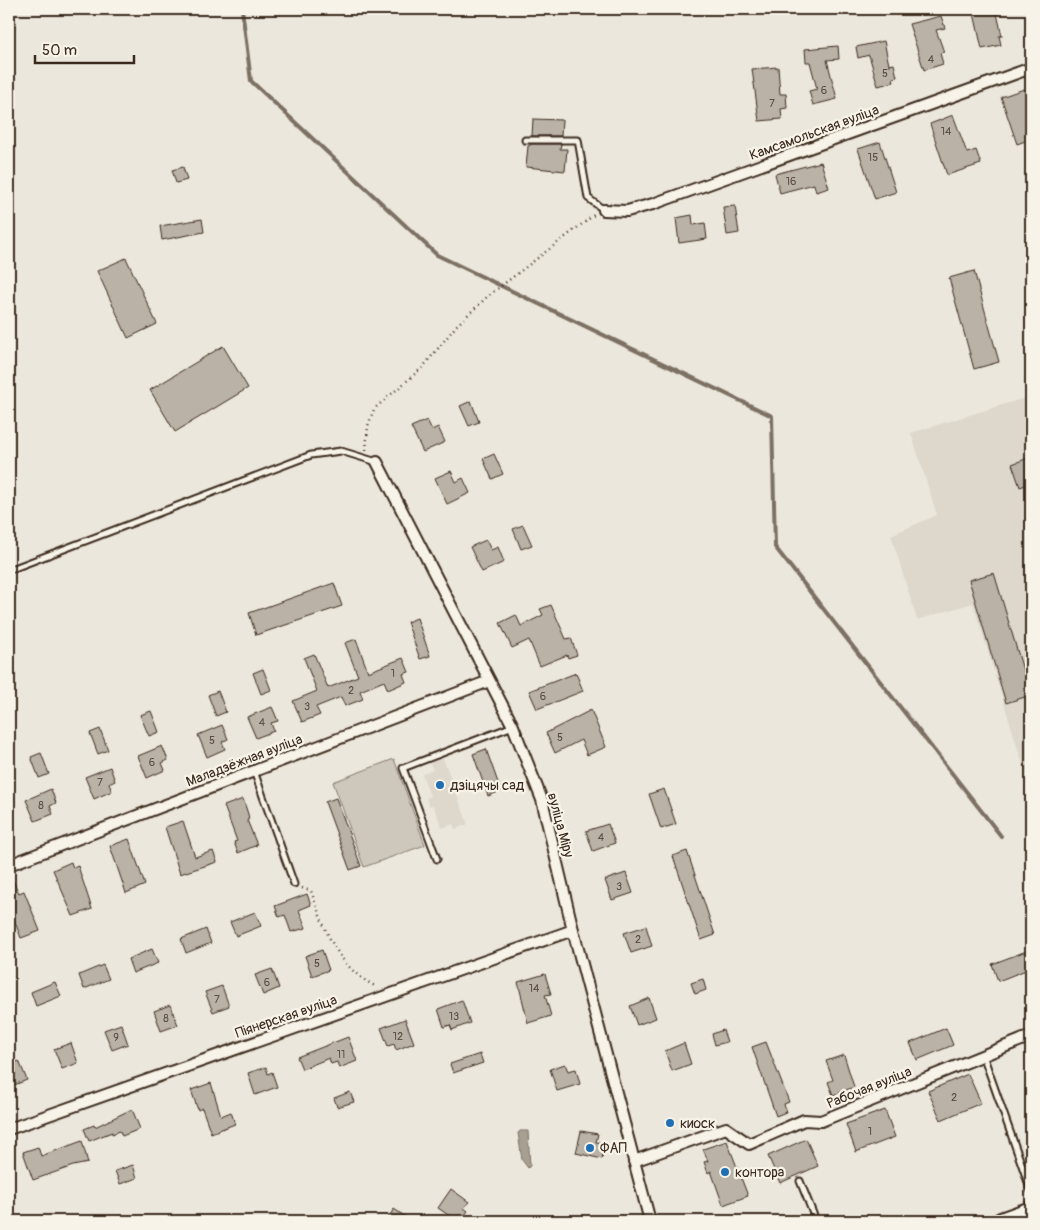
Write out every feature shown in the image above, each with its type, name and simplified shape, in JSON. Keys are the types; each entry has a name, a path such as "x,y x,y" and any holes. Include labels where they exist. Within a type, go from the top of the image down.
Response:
{"main road":[{"path":"1001,1221 1031,1210"}],"street":[{"name":"Камсамольская вуліца","path":"604,210 627,210 653,204 1031,68"},
{"name":"вуліца Міру","path":"377,462 513,726 542,800 573,930 650,1221"},
{"name":"Маладзёжная вуліца","path":"9,865 489,680"},
{"name":"Піянерская вуліца","path":"9,1128 573,930"},
{"name":"Рабочая вуліца","path":"634,1161 726,1128 749,1144 804,1120 821,1121 1031,1036"}],"lane":[{"path":"526,140 578,140 588,198 604,210"},
{"path":"9,570 311,455 341,451 377,462"},
{"path":"437,859 403,768 513,726"},
{"path":"254,771 294,884"},
{"path":"983,1055 1031,1191"},
{"path":"800,1181 816,1221"}],"path":[{"path":"366,459 368,426 374,409 423,367 456,325 493,292 590,216 604,210"},
{"path":"294,884 311,892 329,941 338,955 361,978 392,994"}],"shaded area":[{"path":"1031,396 1031,791 973,603 917,620 891,535 937,515 911,433"},
{"name":"дзіцячы сад","path":"443,758 468,824 455,829 453,824 442,828 433,805 429,806 426,798 430,796 422,774 433,770 430,763"},
{"path":"394,759 425,845 364,867 333,782"},
{"path":"520,1131 528,1131 530,1166 528,1168 522,1160 518,1133"}],"building":[{"path":"973,9 996,9 1002,36 999,36 1001,45 982,49"},
{"path":"941,16 945,28 936,30 944,52 940,53 943,64 924,70 909,24"},
{"path":"884,41 889,65 894,64 897,77 893,78 894,82 878,86 869,55 858,58 856,47"},
{"path":"838,46 839,59 827,60 837,99 813,105 809,91 817,89 810,62 806,62 805,49"},
{"path":"778,67 780,94 786,94 787,108 781,109 782,119 759,121 752,69"},
{"path":"1024,89 1031,108 1031,139 1017,144 1001,97"},
{"path":"953,115 967,153 976,150 981,164 947,175 930,124"},
{"path":"533,119 562,120 561,136 532,136"},
{"path":"880,142 896,192 875,199 858,149"},
{"path":"532,144 561,144 560,149 567,149 565,171 526,167 528,146"},
{"path":"821,162 829,188 816,192 814,184 780,193 775,174"},
{"path":"183,167 187,180 176,183 172,170"},
{"path":"735,206 739,233 727,235 723,207"},
{"path":"692,215 693,225 705,223 707,239 679,243 676,218"},
{"path":"202,219 204,232 162,240 160,226"},
{"path":"126,258 157,324 128,338 97,271"},
{"path":"974,271 999,362 974,369 949,278"},
{"path":"223,346 248,388 175,432 150,390"},
{"path":"471,401 479,422 469,426 460,406"},
{"path":"427,420 432,430 438,427 445,442 423,452 411,427"},
{"path":"494,454 503,474 492,479 483,459"},
{"path":"1031,457 1031,483 1020,487 1012,464"},
{"path":"451,471 456,482 463,478 470,493 447,504 435,478"},
{"path":"523,525 532,545 521,549 513,529"},
{"path":"486,540 491,550 498,547 504,562 482,572 470,547"},
{"path":"994,573 1023,670 1031,667 1031,695 1006,703 969,580"},
{"path":"334,583 342,606 256,635 249,613"},
{"path":"551,605 566,639 571,638 577,655 568,658 567,655 540,666 529,640 512,648 500,623 516,615 521,626 543,615 540,609"},
{"path":"417,618 430,656 420,659 407,622"},
{"path":"356,639 368,672 403,658 409,672 403,674 406,682 388,690 384,681 360,691 363,699 345,706 341,697 316,707 320,715 302,722 293,701 317,691 304,658 314,654 328,688 358,676 345,643"},
{"path":"263,669 271,690 261,694 253,673"},
{"path":"576,673 583,691 537,709 529,691"},
{"path":"218,691 226,712 216,716 208,695"},
{"path":"272,707 278,721 271,723 274,731 256,738 247,717"},
{"path":"591,710 606,747 587,755 581,740 555,753 546,733"},
{"path":"151,711 159,732 149,736 140,715"},
{"path":"222,725 228,739 222,742 225,749 207,757 198,735"},
{"path":"100,729 108,750 98,754 90,733"},
{"path":"162,746 168,760 162,763 165,770 147,778 138,756"},
{"path":"486,749 501,791 488,796 473,754"},
{"path":"41,753 49,774 39,778 31,757"},
{"path":"110,767 115,781 109,784 112,791 94,799 85,777"},
{"path":"51,789 56,803 50,806 53,814 35,821 26,800"},
{"path":"664,789 676,824 661,829 649,794"},
{"path":"336,798 361,866 350,870 325,802"},
{"path":"243,799 249,819 247,820 257,845 238,853 234,842 237,841 224,806"},
{"path":"183,821 195,857 213,851 217,862 180,874 165,827"},
{"path":"608,824 615,843 593,851 586,831"},
{"path":"129,839 145,885 126,893 110,846"},
{"path":"687,851 715,935 701,940 673,856"},
{"path":"71,862 73,868 78,866 92,909 73,916 53,870"},
{"path":"9,872 19,893 24,891 40,931 21,938 9,906"},
{"path":"626,873 633,893 612,900 605,880"},
{"path":"307,894 311,905 299,910 306,928 291,932 285,915 279,917 275,906"},
{"path":"255,912 261,926 236,936 230,922"},
{"path":"646,926 652,946 631,953 624,933"},
{"path":"206,929 211,943 186,953 181,939"},
{"path":"152,949 158,963 133,973 128,959"},
{"path":"322,950 329,970 312,976 305,956"},
{"path":"1029,950 1031,968 998,981 992,964"},
{"path":"103,965 109,979 84,989 79,975"},
{"path":"272,969 279,988 263,995 255,975"},
{"path":"545,974 551,994 545,995 551,1016 528,1023 518,982"},
{"path":"703,979 706,990 695,994 691,983"},
{"path":"55,982 61,996 36,1006 31,992"},
{"path":"222,986 229,1006 213,1012 205,992"},
{"path":"649,998 656,1018 637,1025 630,1006"},
{"path":"462,1000 470,1023 452,1030 450,1025 444,1027 438,1009"},
{"path":"170,1005 178,1025 161,1031 154,1011"},
{"path":"405,1019 414,1043 396,1050 394,1044 388,1046 381,1028"},
{"path":"121,1024 128,1044 112,1050 104,1030"},
{"path":"946,1028 953,1045 917,1060 910,1043"},
{"path":"723,1030 727,1042 715,1045 712,1034"},
{"path":"348,1037 357,1061 339,1068 337,1062 331,1064 329,1058 302,1069 297,1057"},
{"path":"766,1042 789,1102 784,1104 786,1112 776,1116 752,1047"},
{"path":"71,1043 78,1063 62,1069 54,1049"},
{"path":"684,1043 691,1064 672,1071 665,1051"},
{"path":"480,1054 483,1063 453,1073 450,1064"},
{"path":"844,1055 854,1087 833,1095 828,1082 833,1080 826,1061"},
{"path":"19,1061 27,1080 9,1087 9,1065"},
{"path":"565,1064 568,1071 576,1069 580,1084 557,1091 550,1069"},
{"path":"266,1067 268,1074 272,1072 277,1087 255,1095 248,1073"},
{"path":"968,1074 981,1103 941,1120 928,1091"},
{"path":"211,1083 221,1116 231,1112 235,1124 211,1133 202,1108 198,1110 191,1090"},
{"path":"350,1092 354,1102 337,1107 334,1098"},
{"path":"132,1109 140,1129 122,1136 120,1131 112,1134 112,1132 89,1141 84,1129 94,1125 95,1127"},
{"path":"885,1110 895,1137 856,1152 846,1124"},
{"name":"ФАП","path":"581,1131 598,1134 596,1142 605,1143 602,1159 576,1153"},
{"path":"806,1139 818,1166 780,1183 768,1156"},
{"path":"82,1141 88,1163 73,1166 33,1180 23,1152 38,1147 41,1156"},
{"name":"контора","path":"727,1141 748,1196 723,1205 711,1171 708,1173 704,1162 708,1161 703,1149"},
{"path":"133,1165 137,1178 120,1184 115,1171"},
{"path":"451,1189 469,1202 464,1208 468,1211 460,1221 457,1221 438,1208"},
{"path":"394,1209 412,1221 386,1221"}],"waterway":[{"path":"242,9 251,81 437,255 772,416 775,547 1001,836"}],"place":[{"name":"дзіцячы сад","path":"440,785"},
{"name":"киоск","path":"670,1123"},
{"name":"ФАП","path":"590,1148"},
{"name":"контора","path":"725,1172"}]}
